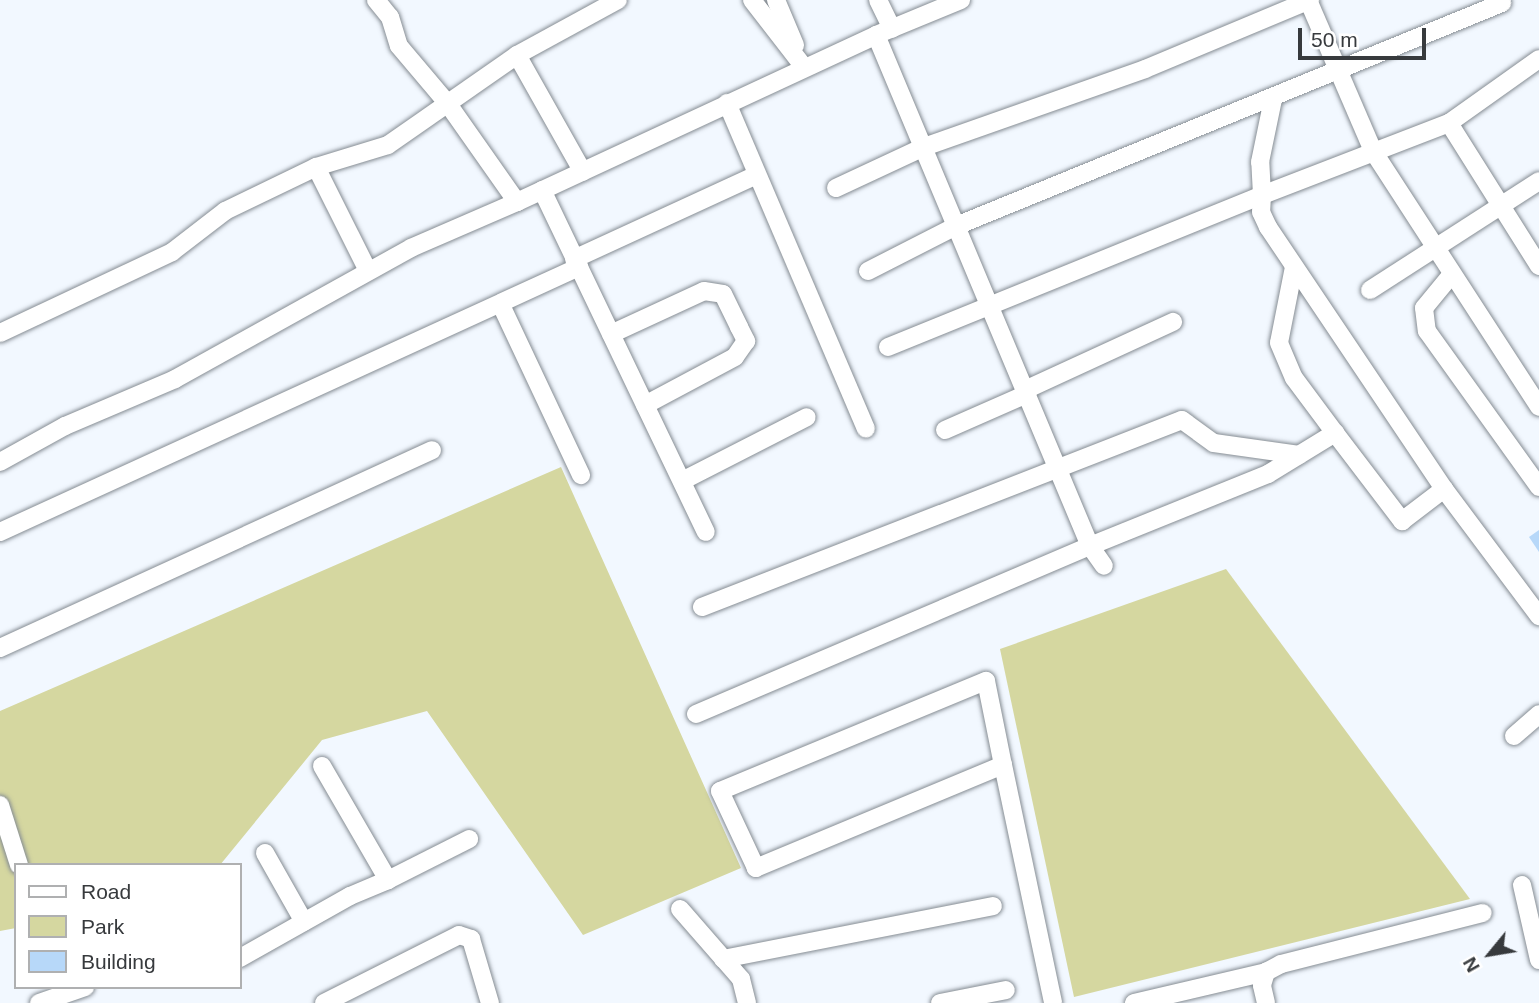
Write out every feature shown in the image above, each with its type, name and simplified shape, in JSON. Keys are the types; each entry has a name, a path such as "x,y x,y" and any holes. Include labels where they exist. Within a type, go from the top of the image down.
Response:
{"street":[{"path":"376,0 390,16 399,46 448,104 517,202"},
{"path":"0,333 172,252 225,211 316,167 388,145 517,55 618,0"},
{"path":"752,0 804,67"},
{"path":"776,0 804,67"},
{"path":"878,0 884,32 924,147 1090,546 1104,566"},
{"path":"0,462 65,425 175,379 368,271 804,67 961,0"},
{"path":"836,188 924,147 1145,69 1309,0 1373,151 1539,407"},
{"path":"868,271 956,226 1340,72 1502,3"},
{"path":"517,55 583,172"},
{"path":"888,347 989,304 1449,123 1539,59"},
{"path":"1273,99 1260,162 1264,220 1444,489 1539,616"},
{"path":"727,103 866,429"},
{"path":"1449,123 1539,266"},
{"path":"316,167 368,271"},
{"path":"0,532 339,374 501,304 576,263 758,175"},
{"path":"1370,290 1539,181"},
{"path":"542,190 706,532"},
{"path":"1294,267 1279,343 1294,378 1402,521 1444,489"},
{"path":"1452,274 1424,308 1427,331 1539,486"},
{"path":"611,334 704,291 723,294 746,341 735,357 645,405"},
{"path":"501,304 581,475"},
{"path":"945,429 1173,322"},
{"path":"682,481 807,417"},
{"path":"702,607 1182,420 1214,443 1298,455"},
{"path":"696,714 795,668 1268,474 1335,433"},
{"path":"0,648 432,450"},
{"path":"1003,765 756,868 720,791 986,681 1053,1003"},
{"path":"1514,736 1539,714"},
{"path":"322,766 388,880"},
{"path":"0,805 18,863"},
{"path":"242,957 304,922 469,839"},
{"path":"265,853 304,922"},
{"path":"1522,885 1539,960"},
{"path":"723,959 993,906"},
{"path":"680,909 741,979 747,1003"},
{"path":"1134,1003 1266,972 1483,912"},
{"path":"324,1003 459,935 471,939 490,1003"},
{"path":"1266,972 1262,985 1266,1003"},
{"path":"39,1003 79,989"},
{"path":"940,1003 1006,990"}],"green space":[{"path":"561,467 741,868 583,935 427,711 322,740 222,863 14,863 14,928 0,931 0,711"},
{"path":"1226,569 1470,899 1074,997 1000,649"}],"building":[{"path":"1539,530 1539,552 1529,537"}]}
